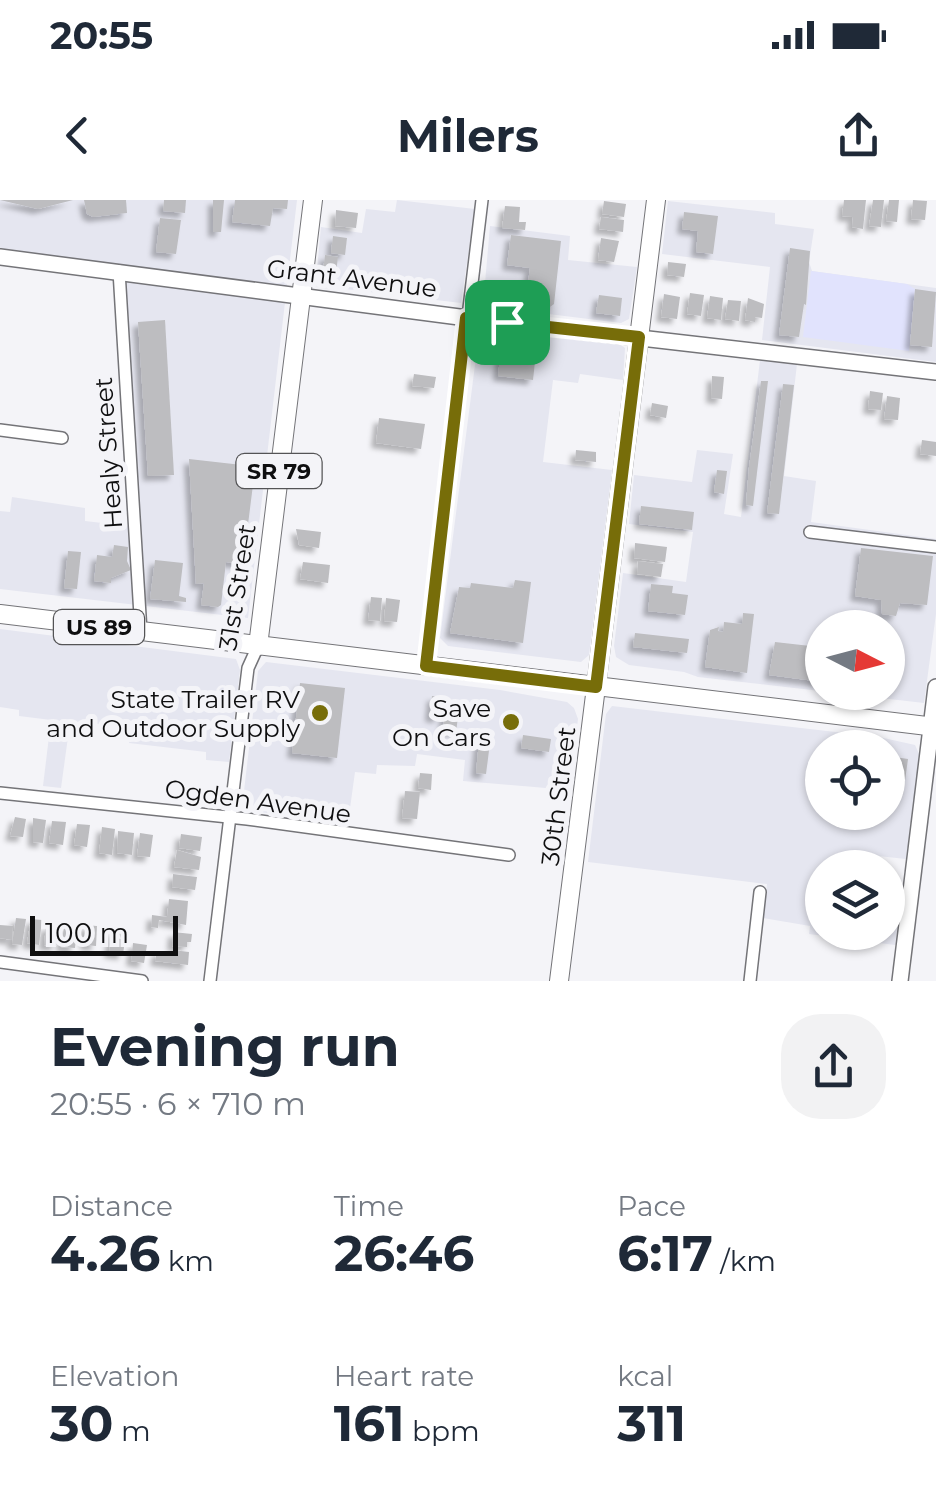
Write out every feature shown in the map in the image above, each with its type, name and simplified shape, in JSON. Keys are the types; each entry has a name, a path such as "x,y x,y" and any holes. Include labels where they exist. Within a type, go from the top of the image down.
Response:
{"main road":[{"name":"31st Street","path":"258,646 312,200"},
{"name":"30th Street","path":"559,981 656,200"},
{"name":"US 89","path":"0,614 934,727"}],"street":[{"path":"426,666 482,200"},
{"name":"Grant Avenue","path":"0,256 466,318 936,372"},
{"name":"Healy Street","path":"119,271 142,632"},
{"path":"0,430 62,438"},
{"path":"810,532 936,547"},
{"name":"31st Street","path":"210,981 248,668 258,646"},
{"path":"900,981 936,687"},
{"name":"Ogden Avenue","path":"0,792 509,855"},
{"path":"750,981 760,892"},
{"path":"0,962 142,981"}],"shaded area":[{"path":"0,200 297,200 248,618 0,589 0,511 10,512 12,497 85,508 85,521 128,526 113,277 153,269 0,249"},
{"path":"397,200 475,209 461,303 320,286 316,280 321,227 362,233 366,209 395,212"},
{"path":"668,201 775,213 775,224 814,229 809,262 812,271 936,288 936,362 762,340 770,267 662,254"},
{"path":"490,226 570,236 568,260 637,267 629,319 621,323 483,306"},
{"path":"811,271 907,284 915,289 909,351 803,337"},
{"path":"480,326 617,342 625,348 623,380 580,374 578,383 553,380 543,462 612,470 589,655 581,662 448,646 440,638"},
{"path":"760,360 797,364 784,476 816,481 811,522 936,539 936,614 924,703 905,701 905,610 805,610 805,689 698,677 629,665 616,657 623,573 686,582 693,532 629,524 634,475 692,482 697,450 733,454 724,514 741,517"},
{"path":"0,629 236,659 240,670 229,762 206,760 206,752 129,743 131,728 91,723 88,739 68,737 61,788 43,786 51,720 19,716 19,710 0,707"},
{"path":"266,662 500,690 567,702 578,719 569,790 463,781 465,760 417,754 415,766 377,765 376,774 355,772 348,823 244,810 258,671"},
{"path":"612,706 819,730 805,730 805,830 905,830 905,743 915,745 919,754 906,859 905,850 805,850 805,925 763,918 767,884 588,862 606,714"}],"building":[{"path":"0,200 73,200 38,209"},
{"path":"84,200 126,200 127,213 93,217 87,214"},
{"path":"164,200 186,200 185,213 163,211"},
{"path":"213,200 224,200 221,232 213,232"},
{"path":"235,200 288,200 287,209 273,208 270,226 232,222"},
{"path":"844,200 866,200 863,229 852,227 853,217 842,216"},
{"path":"873,200 884,200 881,227 869,226"},
{"path":"889,200 899,200 897,222 886,221"},
{"path":"913,200 927,201 925,220 911,219"},
{"path":"604,201 626,204 624,217 602,214"},
{"path":"505,206 520,207 519,222 526,222 525,230 502,228"},
{"path":"336,210 358,213 356,228 335,226"},
{"path":"684,212 718,216 713,254 696,252 698,231 682,229"},
{"path":"601,217 624,220 623,232 599,229"},
{"path":"160,218 181,220 176,254 156,252"},
{"path":"511,235 561,241 554,304 550,307 525,304 530,268 507,265"},
{"path":"333,236 347,238 345,255 331,253"},
{"path":"601,238 619,241 614,262 598,260"},
{"path":"790,248 810,251 799,337 779,335"},
{"path":"325,255 338,257 335,281 322,279"},
{"path":"668,262 686,264 684,277 667,275"},
{"path":"915,289 936,292 932,347 910,345"},
{"path":"690,293 704,295 701,316 687,314"},
{"path":"664,294 680,297 677,319 661,317"},
{"path":"599,295 622,298 620,316 596,313"},
{"path":"710,296 723,298 721,320 707,318"},
{"path":"748,298 764,304 762,318 755,317 755,322 745,320"},
{"path":"728,300 741,301 739,321 725,319"},
{"path":"165,320 174,475 148,476 138,322"},
{"path":"502,339 537,343 533,380 498,376"},
{"path":"414,374 436,377 434,388 412,386"},
{"path":"712,376 724,377 722,399 711,398"},
{"path":"761,381 768,381 753,506 746,505"},
{"path":"783,384 794,385 779,514 767,513"},
{"path":"870,391 883,393 881,410 868,409"},
{"path":"887,396 900,398 898,420 884,419"},
{"path":"652,403 668,406 666,418 650,415"},
{"path":"379,418 425,424 421,449 376,443"},
{"path":"922,440 936,442 936,456 920,454"},
{"path":"576,450 596,452 596,462 575,460"},
{"path":"189,459 242,465 241,460 256,461 243,564 226,562 218,607 201,605 204,583 196,584"},
{"path":"717,470 727,471 724,494 714,492"},
{"path":"641,506 694,512 692,530 639,524"},
{"path":"296,529 321,532 319,548 299,545"},
{"path":"635,543 667,547 665,562 634,558"},
{"path":"114,545 128,547 131,570 111,578 111,583 94,581 97,555 112,557"},
{"path":"861,548 933,556 927,605 900,603 898,610 882,610 881,600 855,596"},
{"path":"68,551 81,552 77,589 64,588"},
{"path":"155,560 183,563 179,596 186,598 186,602 150,599"},
{"path":"638,561 663,564 661,577 637,574"},
{"path":"303,562 330,565 328,583 300,579"},
{"path":"515,580 531,582 523,643 450,633 459,587 470,588 471,583 513,588"},
{"path":"651,584 673,586 672,593 688,595 685,615 648,611"},
{"path":"371,597 382,598 380,621 368,620"},
{"path":"386,598 400,600 397,622 384,621"},
{"path":"743,613 754,614 747,673 705,667 710,630 719,627 718,631 723,632 724,622 742,624"},
{"path":"635,633 689,639 687,653 633,647"},
{"path":"775,642 805,645 805,680 769,675"},
{"name":"State Trailer RV and Outdoor Supply","path":"300,683 345,688 337,758 292,753"},
{"path":"432,696 441,697 439,718 430,717"},
{"path":"446,700 460,702 456,732 443,730"},
{"path":"523,735 551,739 549,752 521,748"},
{"path":"479,741 490,743 486,774 476,773"},
{"path":"420,773 432,774 431,790 418,788"},
{"path":"405,791 420,792 417,819 402,818"},
{"path":"15,817 26,819 23,837 10,836"},
{"path":"33,818 46,820 43,843 33,842"},
{"path":"52,821 66,822 63,845 49,843"},
{"path":"77,824 90,825 87,847 74,845"},
{"path":"102,827 115,829 112,855 99,853"},
{"path":"118,831 134,833 132,855 117,853"},
{"path":"140,833 153,835 150,857 137,856"},
{"path":"181,834 202,837 200,851 179,848"},
{"path":"177,850 201,857 199,870 174,867"},
{"path":"173,874 197,877 195,890 172,887"},
{"path":"169,899 188,901 186,925 159,920 158,928 151,927 152,915 167,917"},
{"path":"16,918 26,919 22,945 12,944"},
{"path":"31,919 42,920 39,945 27,943"},
{"path":"0,925 13,926 12,940 0,938"},
{"path":"84,925 97,926 96,946 85,945"},
{"path":"46,926 59,927 56,946 44,945"},
{"path":"64,927 77,929 75,948 61,947"},
{"path":"112,930 126,932 123,955 109,953"},
{"path":"173,932 192,934 191,942 187,942 187,947 172,946"},
{"path":"133,943 147,945 144,963 131,961"},
{"path":"157,951 189,952 188,965 155,961"}],"place":[{"name":"State Trailer RV and Outdoor Supply","path":"320,713"},
{"name":"Save On Cars","path":"511,722"}],"route":[{"path":"466,318 507,322 639,337 596,687 426,666 466,318"}]}
